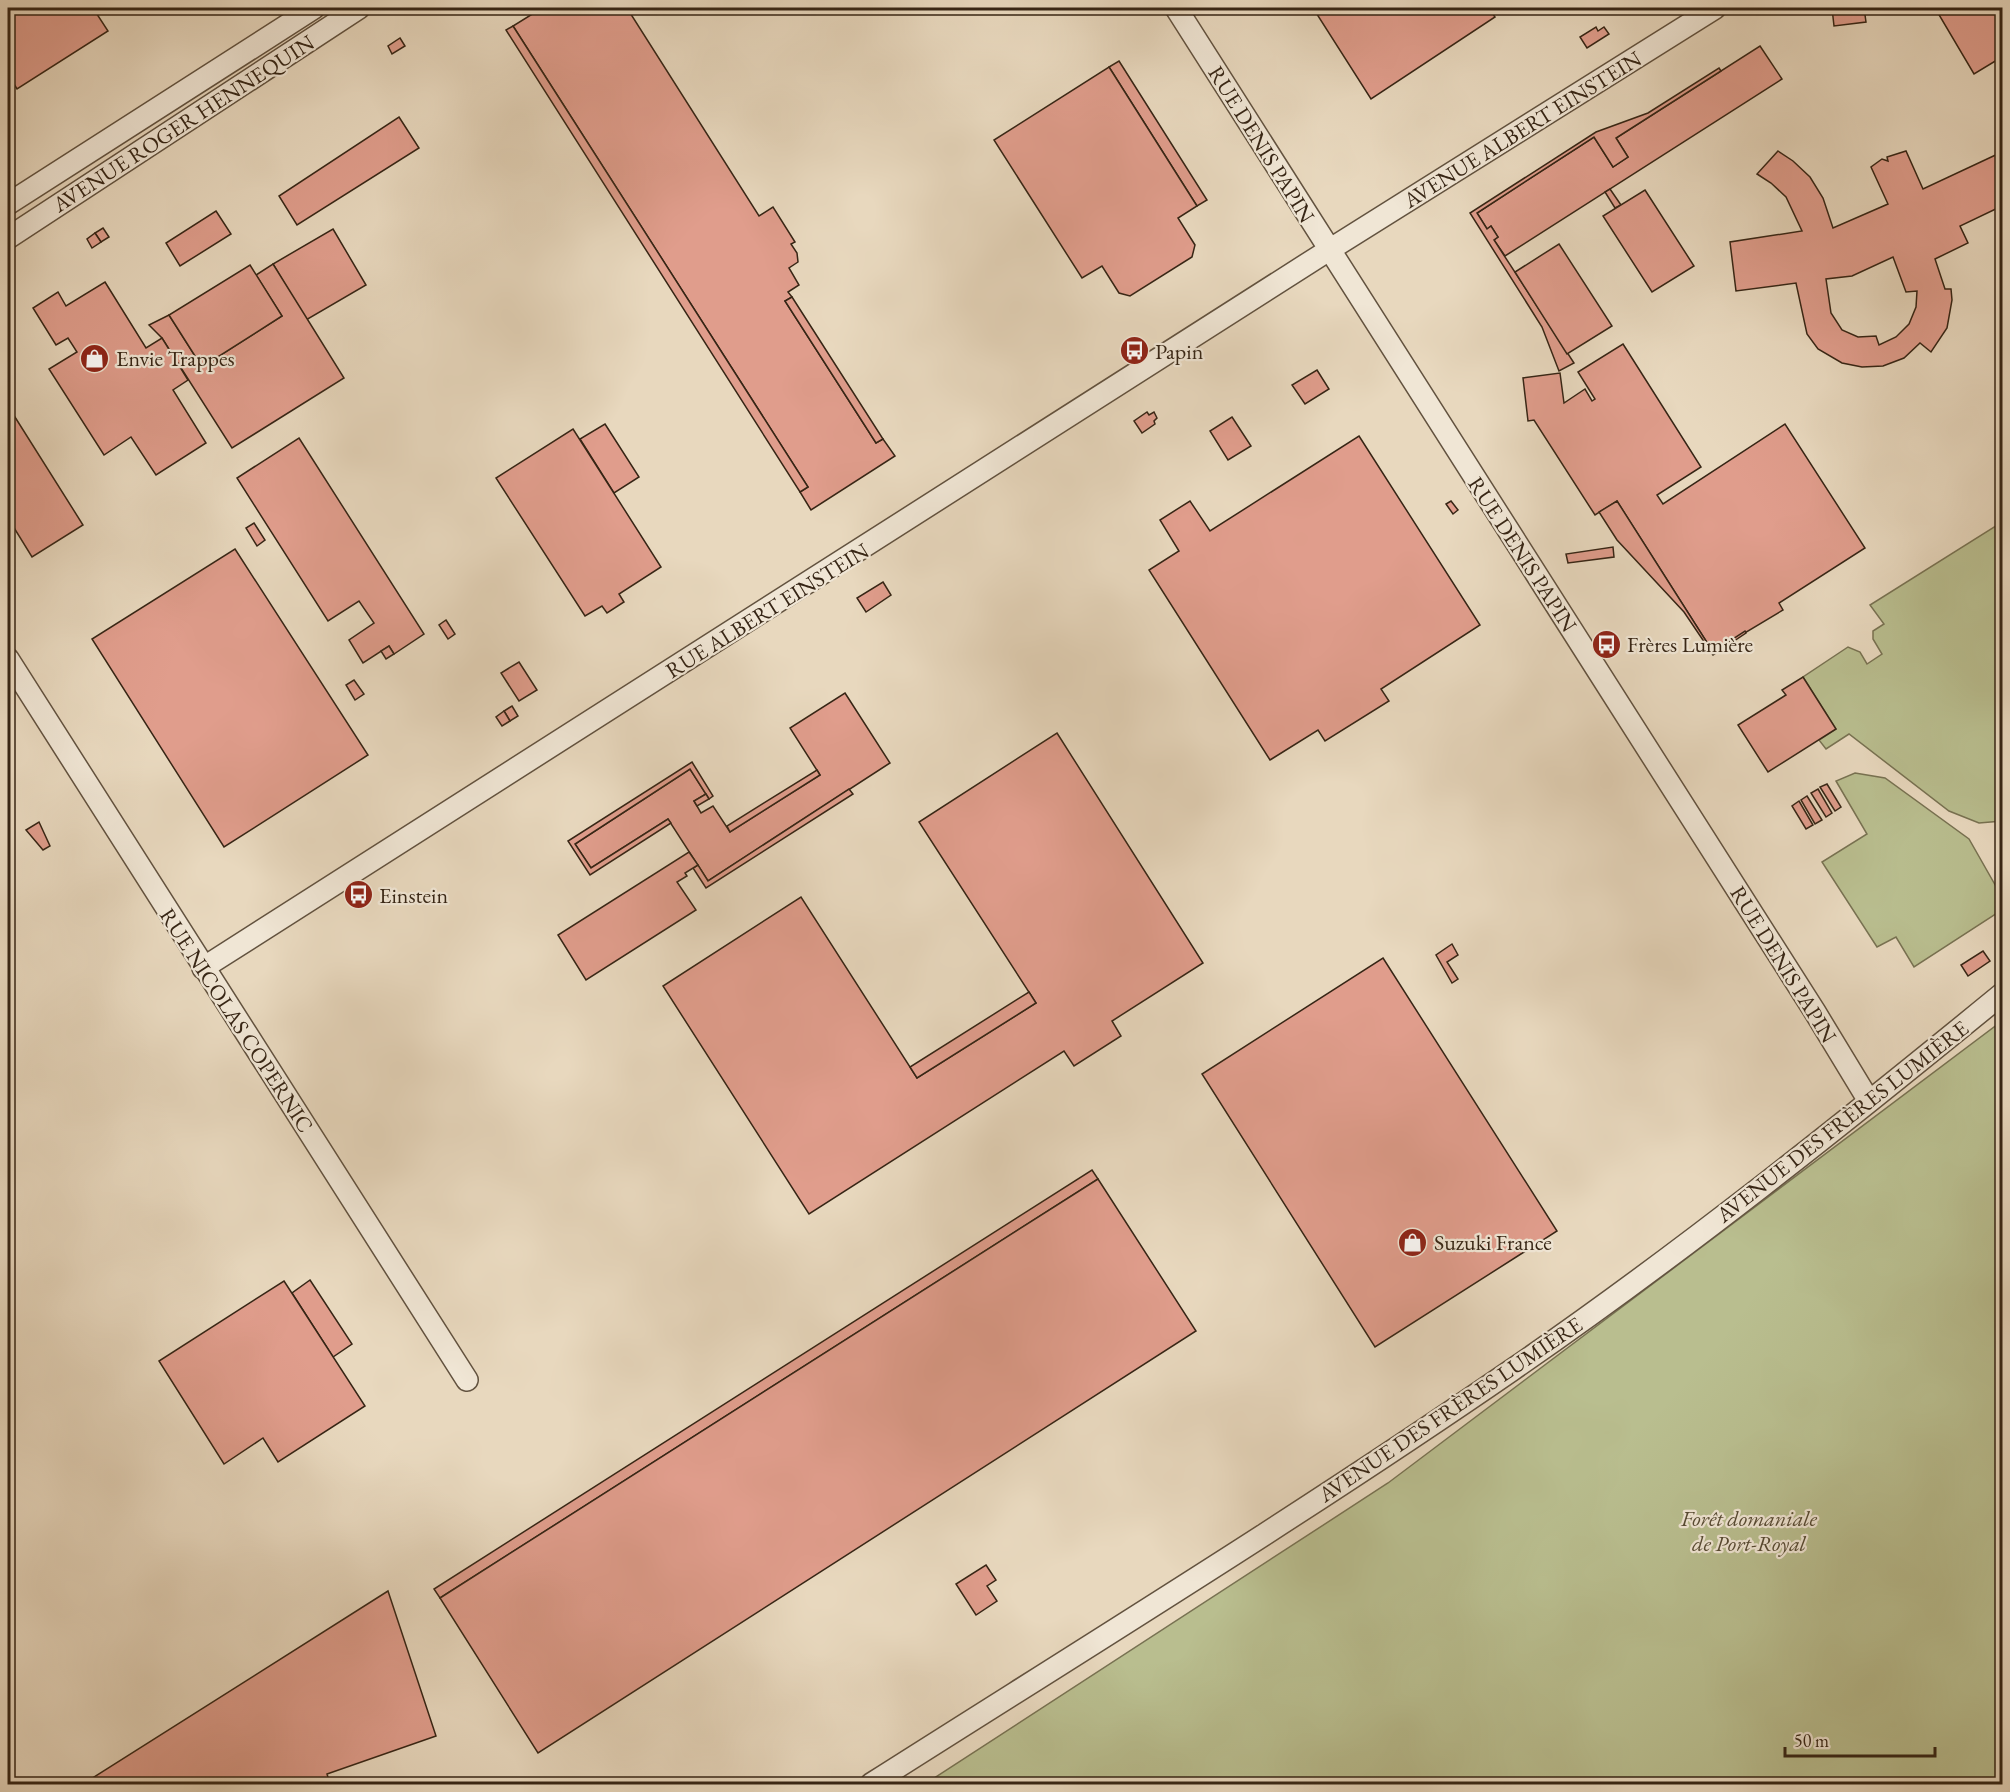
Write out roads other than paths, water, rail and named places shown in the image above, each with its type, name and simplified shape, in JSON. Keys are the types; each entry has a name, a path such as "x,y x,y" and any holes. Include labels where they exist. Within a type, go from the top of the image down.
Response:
{"street":[{"name":"AVENUE ROGER HENNEQUIN","path":"8,204 314,8"},
{"name":"AVENUE ROGER HENNEQUIN","path":"8,238 359,8"},
{"name":"RUE DENIS PAPIN","path":"1176,8 1809,1002 1869,1101"},
{"name":"AVENUE ALBERT EINSTEIN","path":"1329,250 1715,8"},
{"name":"RUE ALBERT EINSTEIN","path":"203,968 1329,250"},
{"name":"RUE NICOLAS COPERNIC","path":"8,658 467,1380"},
{"name":"AVENUE DES FRÈRES LUMIÈRE","path":"870,1785 1354,1475 1512,1370 1639,1280 2002,994"}],"place":[{"name":"Papin","path":"1134,351"},
{"name":"Envie Trappes","path":"95,358"},
{"name":"Frères Lumière","path":"1606,644"},
{"name":"Einstein","path":"358,895"},
{"name":"Suzuki France","path":"1413,1242"}],"park label":[{"name":"Forêt domaniale de Port-Royal","path":"1749,1530"}]}
